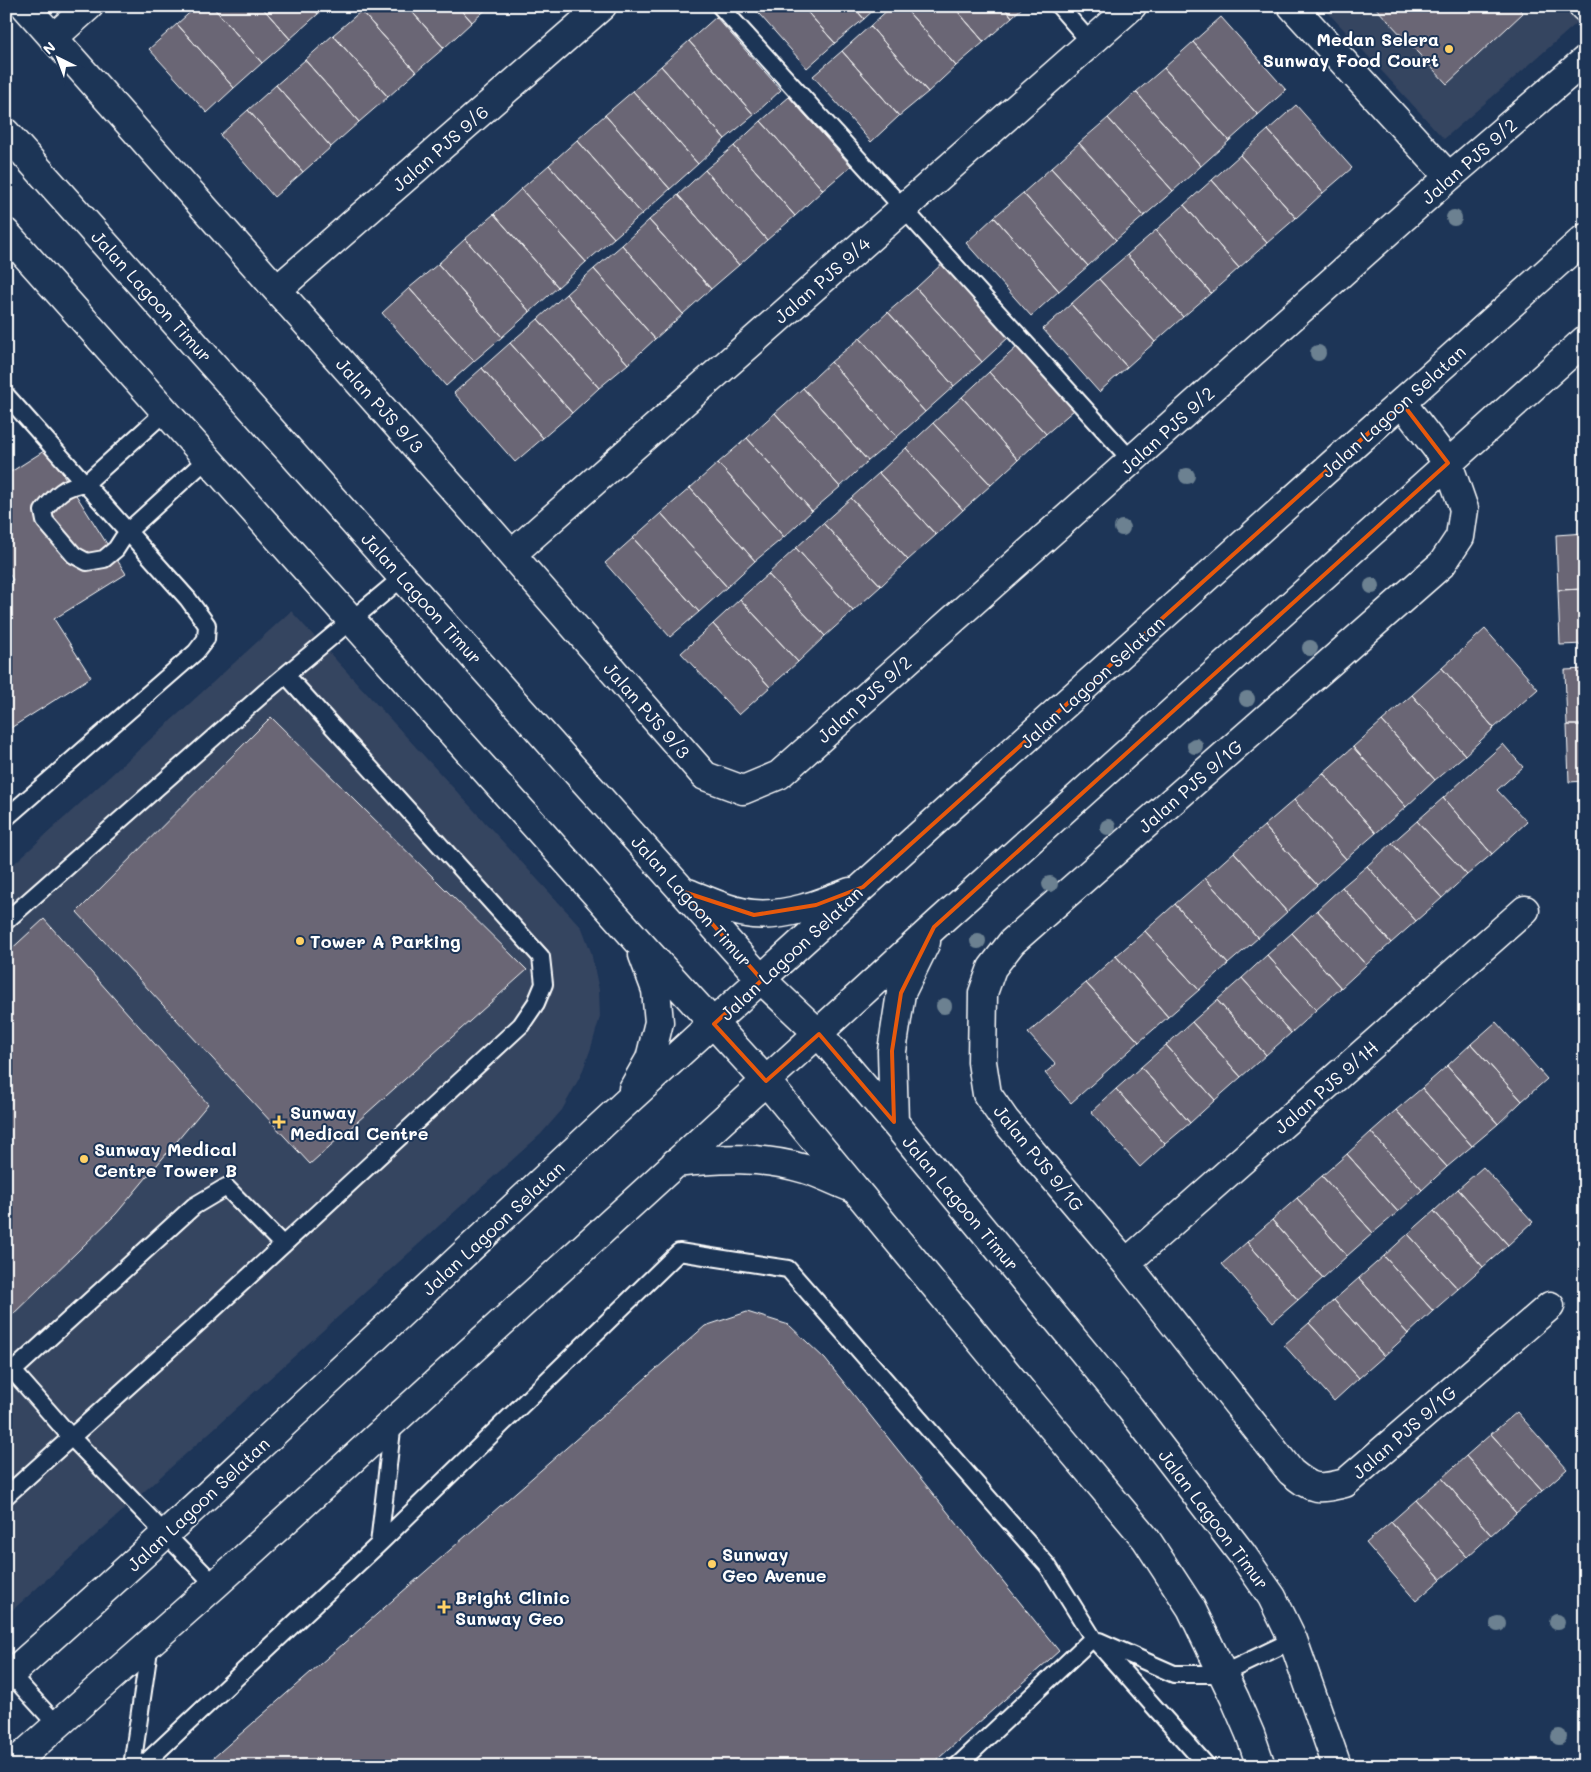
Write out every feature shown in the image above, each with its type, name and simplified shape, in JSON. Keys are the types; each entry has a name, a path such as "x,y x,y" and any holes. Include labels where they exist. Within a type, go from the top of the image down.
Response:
{"main road":[{"name":"Jalan PJS 9/3","path":"25,6 512,554 704,776 743,790"},
{"path":"53,38 89,6"},
{"name":"Jalan PJS 9/6","path":"278,290 602,6"},
{"name":"Jalan PJS 9/4","path":"512,554 1132,6"},
{"path":"1292,6 1449,178"},
{"name":"Jalan PJS 9/2","path":"743,790 779,775 1449,178 1585,60"},
{"name":"Jalan Lagoon Timur","path":"6,133 762,980 819,1034 1142,1423 1242,1554 1272,1597 1293,1640 1337,1766"},
{"path":"6,233 766,1081 1029,1400 1146,1538 1191,1608 1235,1699 1261,1766"},
{"name":"Jalan Lagoon Selatan","path":"8,1674 166,1535 622,1107 863,887 1585,238"},
{"path":"10,1766 215,1585 934,927 1585,340"},
{"name":"Jalan PJS 9/1G","path":"1402,403 1448,462 1464,509 1460,537 1442,564 1012,942 992,968 983,993 982,1062 987,1094 1006,1120 1126,1263 1291,1472 1307,1485 1325,1488 1345,1482 1550,1306"},
{"path":"684,892 731,910 754,914 778,914 816,905 863,887"},
{"name":"Jalan PJS 9/1H","path":"1126,1263 1525,910"},
{"path":"894,1122 892,1051 901,993 934,927"},
{"path":"622,1107 650,1059 658,1022 656,990 638,940"},
{"path":"675,1163 716,1158 759,1159 806,1169 856,1190"}],"lane":[{"path":"720,6 1132,461"},
{"path":"1059,6 1091,43"},
{"path":"6,395 200,613 207,625 206,639 196,652 6,818"},
{"path":"166,411 86,483 72,485 58,495 43,511 45,521 74,555 87,562 104,559 116,549 127,532 208,458"},
{"path":"6,921 286,675 403,577"},
{"path":"6,1496 283,1245 521,1025 536,1003 544,984 541,957 286,675"},
{"path":"215,1585 71,1437 13,1371 194,1206 226,1187 283,1245"},
{"path":"142,1766 379,1544 679,1252 788,1269 1048,1566 1093,1638 1207,1766"},
{"path":"379,1544 393,1421"},
{"path":"1093,1638 1174,1674 1222,1674 1293,1640"},
{"path":"957,1766 1093,1638"},
{"path":"132,1766 150,1643"},
{"path":"8,1674 57,1725"}],"highlighted area":[{"path":"1402,403 1448,463 934,927 901,993 892,1051 894,1122 819,1034 766,1081 714,1024 762,980 684,892 754,915 816,905 863,887"}],"shaded area":[{"path":"1322,6 1585,6 1585,16 1444,139"},
{"name":"Sunway Medical Centre","path":"291,611 582,928 591,952 599,990 600,1017 581,1075 562,1110 541,1134 6,1616 6,871"}],"building":[{"path":"197,6 212,6 262,63 234,88 177,24"},
{"path":"212,6 261,6 290,39 262,63"},
{"path":"261,6 311,6 318,14 290,39"},
{"path":"311,6 327,6 318,14"},
{"path":"366,6 407,6 444,48 416,72 361,11"},
{"path":"407,6 458,6 472,22 444,48"},
{"path":"458,6 490,6 472,22"},
{"path":"752,6 802,6 835,43 807,68"},
{"path":"802,6 853,6 864,19 835,43"},
{"path":"853,6 878,6 864,19"},
{"path":"892,6 903,6 956,66 928,92 870,26"},
{"path":"903,6 953,6 984,42 956,66"},
{"path":"953,6 1003,6 1012,17 984,42"},
{"path":"1003,6 1024,6 1012,17"},
{"name":"Medan Selera Sunway Food Court","path":"1374,6 1516,6 1523,13 1447,84"},
{"path":"361,11 416,72 388,97 333,35"},
{"path":"716,17 781,90 754,115 689,41"},
{"path":"1221,17 1286,90 1258,115 1193,42"},
{"path":"177,24 234,88 207,113 149,49"},
{"path":"870,26 928,92 899,116 842,51"},
{"path":"333,35 388,97 359,122 305,60"},
{"path":"689,41 754,115 725,139 661,66"},
{"path":"1193,42 1258,115 1229,141 1164,68"},
{"path":"842,51 899,116 871,142 813,76"},
{"path":"305,60 359,122 331,147 276,85"},
{"path":"661,66 725,139 698,164 633,91"},
{"path":"1164,68 1229,141 1201,166 1136,92"},
{"path":"276,85 331,147 303,172 248,110"},
{"path":"633,91 698,164 670,189 605,115"},
{"path":"1136,92 1201,166 1173,191 1108,118"},
{"path":"789,97 851,166 823,190 761,121"},
{"path":"1296,105 1352,168 1323,193 1268,130"},
{"path":"248,110 303,172 274,197 220,135"},
{"path":"605,115 670,189 642,214 577,140"},
{"path":"1108,118 1173,191 1144,216 1079,143"},
{"path":"761,121 823,190 795,216 734,146"},
{"path":"1268,130 1323,193 1296,218 1240,155"},
{"path":"577,140 642,214 614,238 549,165"},
{"path":"1079,143 1144,216 1116,240 1051,168"},
{"path":"734,146 795,216 767,240 705,170"},
{"path":"1240,155 1296,218 1267,243 1212,180"},
{"path":"549,165 614,238 586,262 521,189"},
{"path":"1051,168 1116,240 1088,266 1023,193"},
{"path":"705,170 767,240 739,265 678,195"},
{"path":"1212,180 1267,243 1239,268 1184,205"},
{"path":"521,189 586,262 558,287 494,214"},
{"path":"1023,193 1088,266 1059,291 994,217"},
{"path":"678,195 739,265 711,289 649,220"},
{"path":"1184,205 1239,268 1211,293 1156,230"},
{"path":"494,214 558,287 530,312 465,239"},
{"path":"994,217 1059,291 1031,316 966,243"},
{"path":"649,220 711,289 683,314 622,245"},
{"path":"1156,230 1211,293 1183,317 1127,255"},
{"path":"465,239 530,312 502,337 438,264"},
{"path":"622,245 683,314 655,339 594,269"},
{"path":"1127,255 1183,317 1155,342 1099,279"},
{"path":"944,262 1010,336 982,362 916,288"},
{"path":"438,264 502,337 474,361 409,288"},
{"path":"594,269 655,339 628,364 566,294"},
{"path":"1099,279 1155,342 1127,367 1071,304"},
{"path":"409,288 474,361 446,386 382,313"},
{"path":"916,288 982,362 954,386 888,312"},
{"path":"566,294 628,364 599,388 538,319"},
{"path":"1071,304 1127,367 1099,392 1043,329"},
{"path":"888,312 954,386 925,412 860,338"},
{"path":"538,319 599,388 572,413 510,343"},
{"path":"860,338 925,412 897,437 831,362"},
{"path":"510,343 572,413 543,438 482,368"},
{"path":"1017,347 1074,410 1046,434 989,372"},
{"path":"831,362 897,437 868,461 803,388"},
{"path":"482,368 543,438 515,462 454,393"},
{"path":"989,372 1046,434 1018,460 962,397"},
{"path":"803,388 868,461 840,487 775,413"},
{"path":"962,397 1018,460 991,485 933,423"},
{"path":"775,413 840,487 812,511 747,438"},
{"path":"933,423 991,485 963,510 906,448"},
{"path":"747,438 812,511 784,537 718,463"},
{"path":"906,448 963,510 936,535 879,473"},
{"path":"47,449 126,574 54,619 91,677 6,731 6,584 13,580 6,569 6,475"},
{"path":"718,463 784,537 755,561 690,488"},
{"path":"879,473 936,535 908,560 851,498"},
{"path":"690,488 755,561 727,587 661,513"},
{"path":"851,498 908,560 881,586 823,523"},
{"path":"661,513 727,587 699,612 633,538"},
{"path":"823,523 881,586 853,611 796,548"},
{"path":"1585,533 1585,589 1558,590 1556,535"},
{"path":"633,538 699,612 670,637 605,563"},
{"path":"796,548 853,611 825,636 768,574"},
{"path":"768,574 825,636 798,662 740,599"},
{"path":"1585,589 1585,644 1560,645 1558,590"},
{"path":"740,599 798,662 770,687 713,624"},
{"path":"713,624 770,687 739,715 681,653"},
{"path":"1485,629 1538,689 1494,728 1442,668"},
{"path":"1442,668 1494,728 1465,755 1412,695"},
{"path":"1585,669 1585,725 1567,725 1565,670"},
{"path":"1412,695 1465,755 1435,780 1382,721"},
{"name":"Tower A Parking","path":"271,717 527,970 310,1164 77,912"},
{"path":"1382,721 1435,780 1406,807 1353,747"},
{"path":"1567,725 1585,725 1585,781 1569,782"},
{"path":"1503,744 1523,767 1497,790 1527,822 1492,854 1443,798"},
{"path":"1353,747 1406,807 1376,833 1323,773"},
{"path":"1323,773 1376,833 1346,859 1294,800"},
{"path":"1443,798 1492,854 1467,875 1417,821"},
{"path":"1294,800 1346,859 1317,885 1264,826"},
{"path":"1417,821 1467,875 1442,898 1392,843"},
{"path":"1264,826 1317,885 1287,912 1234,852"},
{"path":"1392,843 1442,898 1416,921 1367,866"},
{"path":"1234,852 1287,912 1258,938 1205,878"},
{"path":"1367,866 1416,921 1391,943 1342,887"},
{"path":"1205,878 1258,938 1228,964 1175,904"},
{"path":"1342,887 1391,943 1366,965 1317,910"},
{"path":"1175,904 1228,964 1199,990 1145,931"},
{"path":"1317,910 1366,965 1341,988 1292,933"},
{"name":"Sunway Medical Centre Tower B","path":"44,919 208,1104 116,1214 6,1321 6,954"},
{"path":"1145,931 1199,990 1168,1017 1116,956"},
{"path":"1292,933 1341,988 1316,1010 1267,955"},
{"path":"1267,955 1316,1010 1291,1033 1242,978"},
{"path":"1116,956 1168,1017 1139,1042 1086,983"},
{"path":"1242,978 1291,1033 1266,1055 1217,1000"},
{"path":"1086,983 1139,1042 1071,1103 1045,1073 1056,1064 1028,1033"},
{"path":"1217,1000 1266,1055 1241,1077 1192,1022"},
{"path":"1192,1022 1241,1077 1215,1100 1166,1045"},
{"path":"1496,1022 1547,1079 1522,1101 1471,1044"},
{"path":"1471,1044 1522,1101 1498,1124 1447,1066"},
{"path":"1166,1045 1215,1100 1190,1123 1141,1067"},
{"path":"1447,1066 1498,1124 1472,1146 1422,1088"},
{"path":"1141,1067 1190,1123 1165,1144 1116,1089"},
{"path":"1422,1088 1472,1146 1447,1167 1396,1110"},
{"path":"1116,1089 1165,1144 1140,1167 1091,1112"},
{"path":"1396,1110 1447,1167 1422,1190 1371,1132"},
{"path":"1371,1132 1422,1190 1398,1212 1347,1154"},
{"path":"1347,1154 1398,1212 1373,1233 1322,1176"},
{"path":"1483,1167 1533,1222 1508,1245 1458,1189"},
{"path":"1322,1176 1373,1233 1347,1256 1297,1198"},
{"path":"1458,1189 1508,1245 1483,1267 1434,1211"},
{"path":"1297,1198 1347,1256 1323,1278 1272,1220"},
{"path":"1434,1211 1483,1267 1458,1289 1408,1234"},
{"path":"1272,1220 1323,1278 1298,1300 1247,1242"},
{"path":"1408,1234 1458,1289 1433,1311 1384,1256"},
{"path":"1247,1242 1298,1300 1273,1322 1222,1264"},
{"path":"1384,1256 1433,1311 1408,1334 1359,1278"},
{"path":"1359,1278 1408,1334 1384,1356 1334,1300"},
{"path":"1334,1300 1384,1356 1359,1378 1309,1323"},
{"name":"Sunway Geo Avenue","path":"747,1312 789,1325 825,1359 1059,1651 930,1766 204,1766 705,1326"},
{"path":"1309,1323 1359,1378 1334,1401 1284,1345"},
{"path":"1517,1412 1567,1469 1542,1491 1491,1434"},
{"path":"1491,1434 1542,1491 1516,1513 1466,1456"},
{"path":"1466,1456 1516,1513 1491,1535 1442,1478"},
{"path":"1442,1478 1491,1535 1467,1557 1416,1500"},
{"path":"1416,1500 1467,1557 1441,1579 1391,1522"},
{"path":"1391,1522 1441,1579 1416,1601 1366,1543"}],"place":[{"name":"Medan Selera Sunway Food Court","path":"1449,49"},
{"name":"Tower A Parking","path":"300,941"},
{"name":"Sunway Medical Centre","path":"279,1122"},
{"name":"Sunway Medical Centre Tower B","path":"84,1159"},
{"name":"Sunway Geo Avenue","path":"712,1564"},
{"name":"Bright Clinic Sunway Geo","path":"444,1607"}]}
